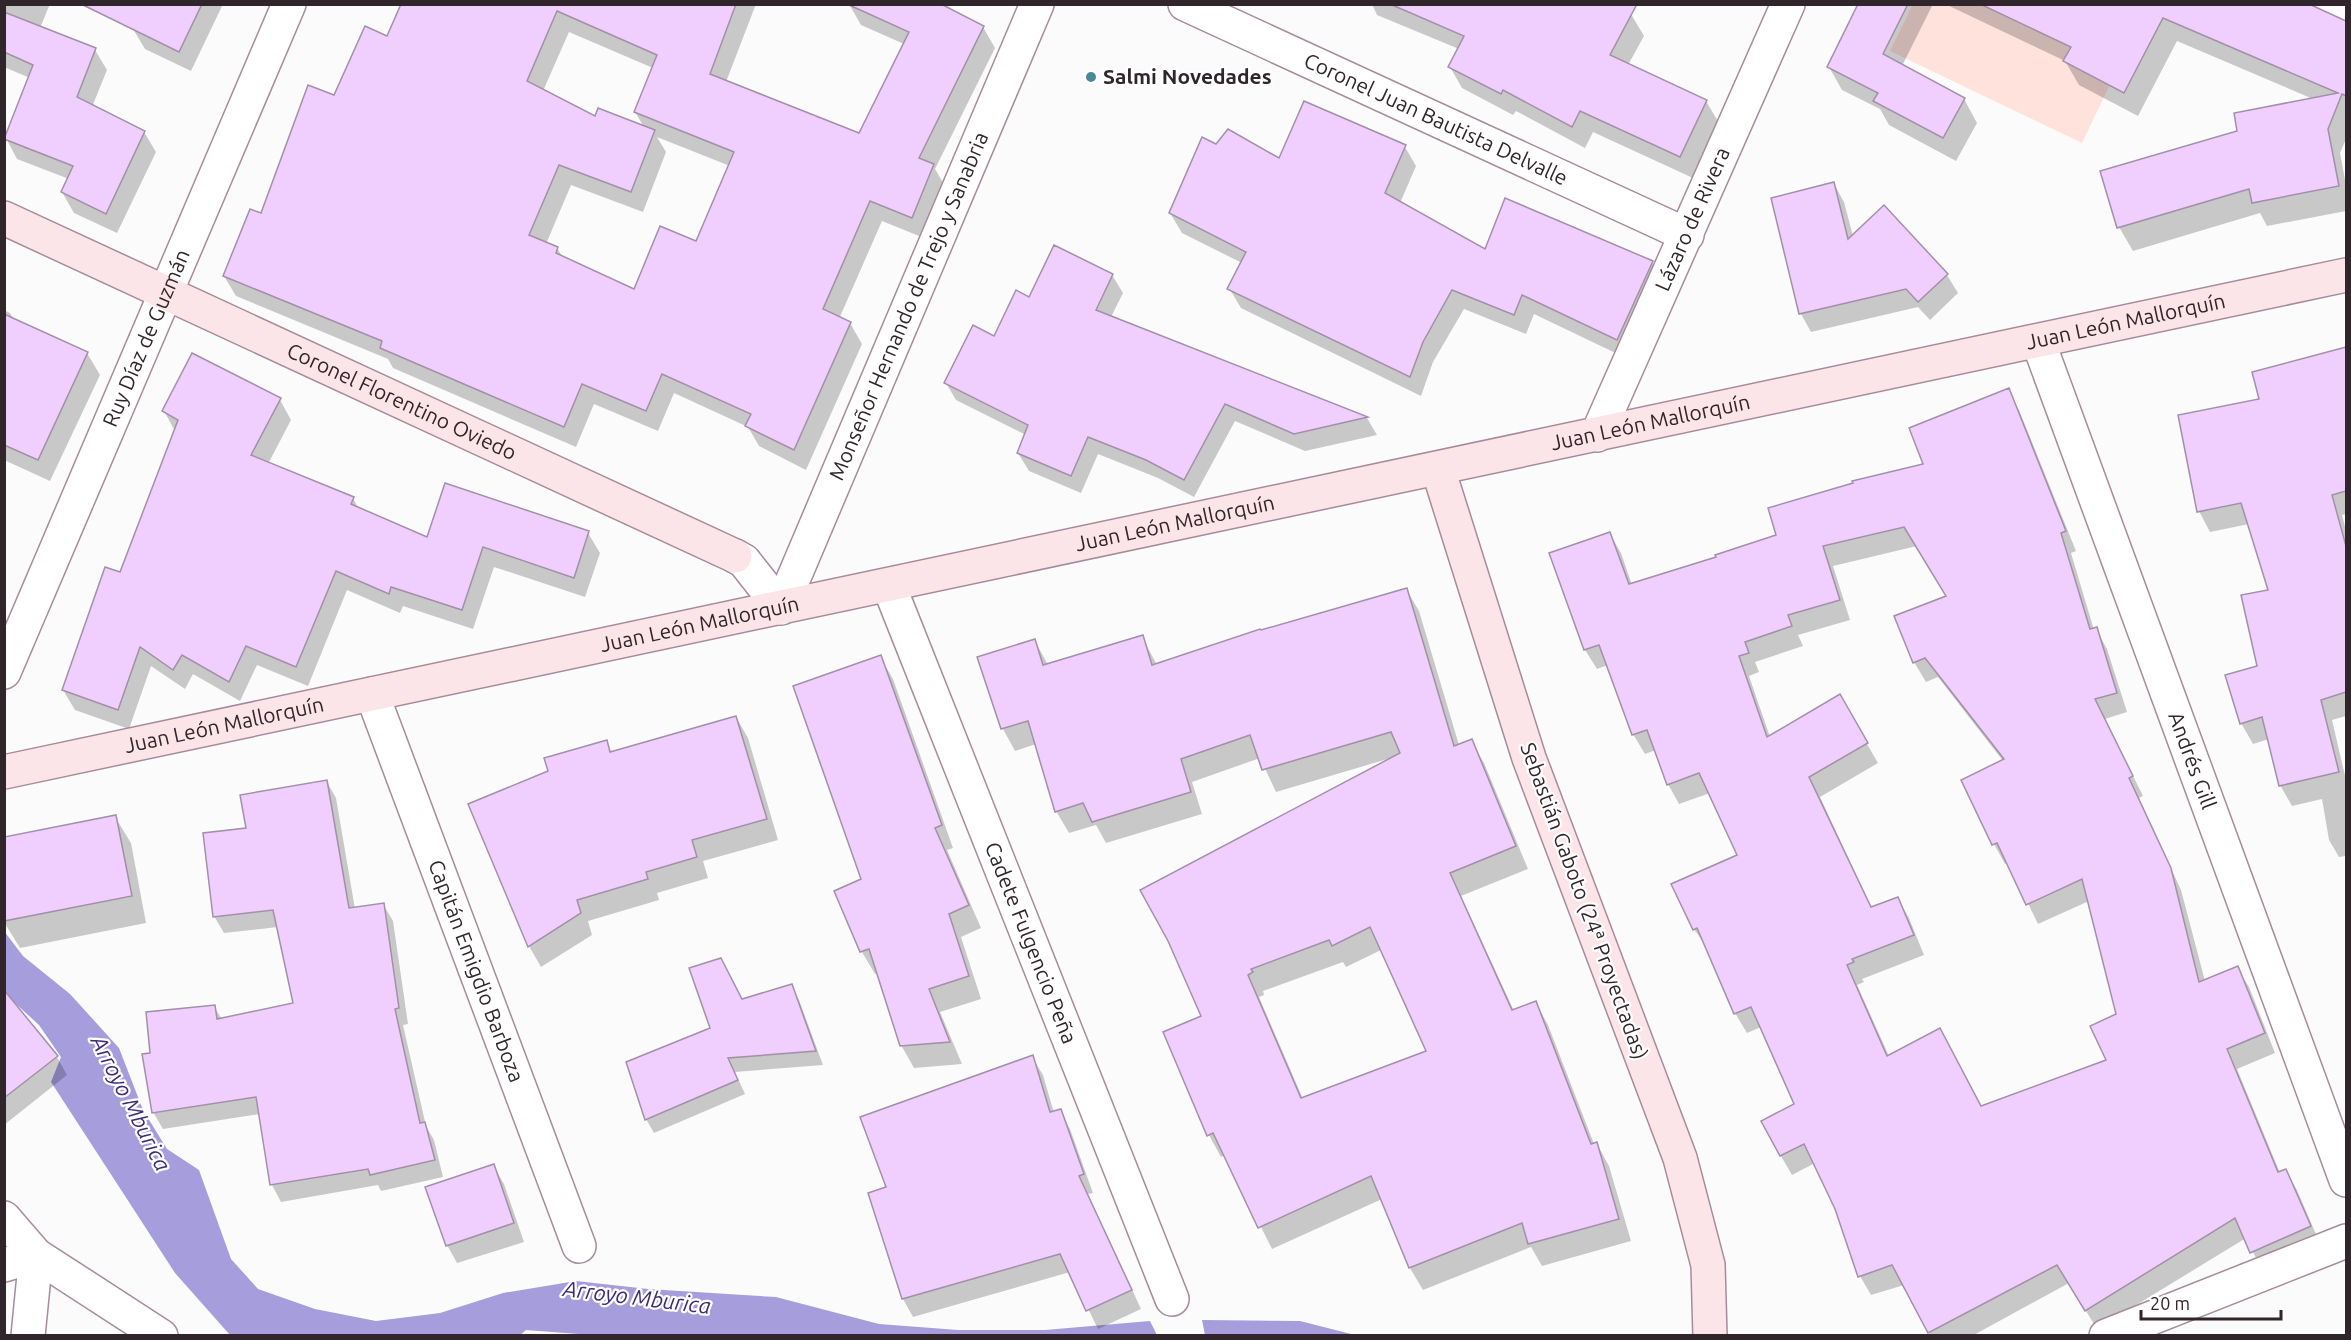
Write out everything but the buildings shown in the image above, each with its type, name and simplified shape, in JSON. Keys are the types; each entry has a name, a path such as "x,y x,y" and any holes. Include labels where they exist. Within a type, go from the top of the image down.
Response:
{"street":[{"name":"Ruy Díaz de Guzmán","path":"4,672 289,4"},
{"name":"Monseñor Hernando de Trejo y Sanabria","path":"781,608 1036,4"},
{"name":"Coronel Juan Bautista Delvalle","path":"1185,4 1687,236"},
{"name":"Lázaro de Rivera","path":"1597,435 1788,4"},
{"name":"Coronel Florentino Oviedo","path":"4,218 735,556 744,561 781,608"},
{"name":"Juan León Mallorquín","path":"4,772 889,586 2346,274"},
{"name":"Andrés Gill","path":"2038,341 2346,1180"},
{"name":"Sebastián Gaboto (24ª Proyectadas)","path":"1438,469 1529,758 1680,1158 1708,1265 1710,1335"},
{"name":"Cadete Fulgencio Peña","path":"889,586 1172,1299"},
{"name":"Capitán Emigdio Barboza","path":"372,694 579,1246"},
{"path":"4,1218 36,1255 161,1335"},
{"path":"2106,1335 2346,1241"},
{"path":"4,1265 36,1255"},
{"path":"28,1335 36,1255"}],"shaded area":[{"path":"1913,4 2050,5 2130,43 2082,143 1890,51"}],"water":[{"name":"Arroyo Mburica","path":"4,931 23,956 70,994 119,1048 143,1110 167,1149 199,1170 231,1259 258,1289 315,1309 376,1321 440,1313 503,1293 576,1281 648,1289 776,1297 879,1324 958,1330 1045,1330 1150,1321 1157,1335 605,1336 526,1330 519,1336 230,1335 175,1273 51,1082 61,1057 39,1025 5,994"},
{"path":"1202,1320 1300,1321 1355,1335 1205,1335"}],"place":[{"name":"Salmi Novedades","path":"1091,77"}]}
